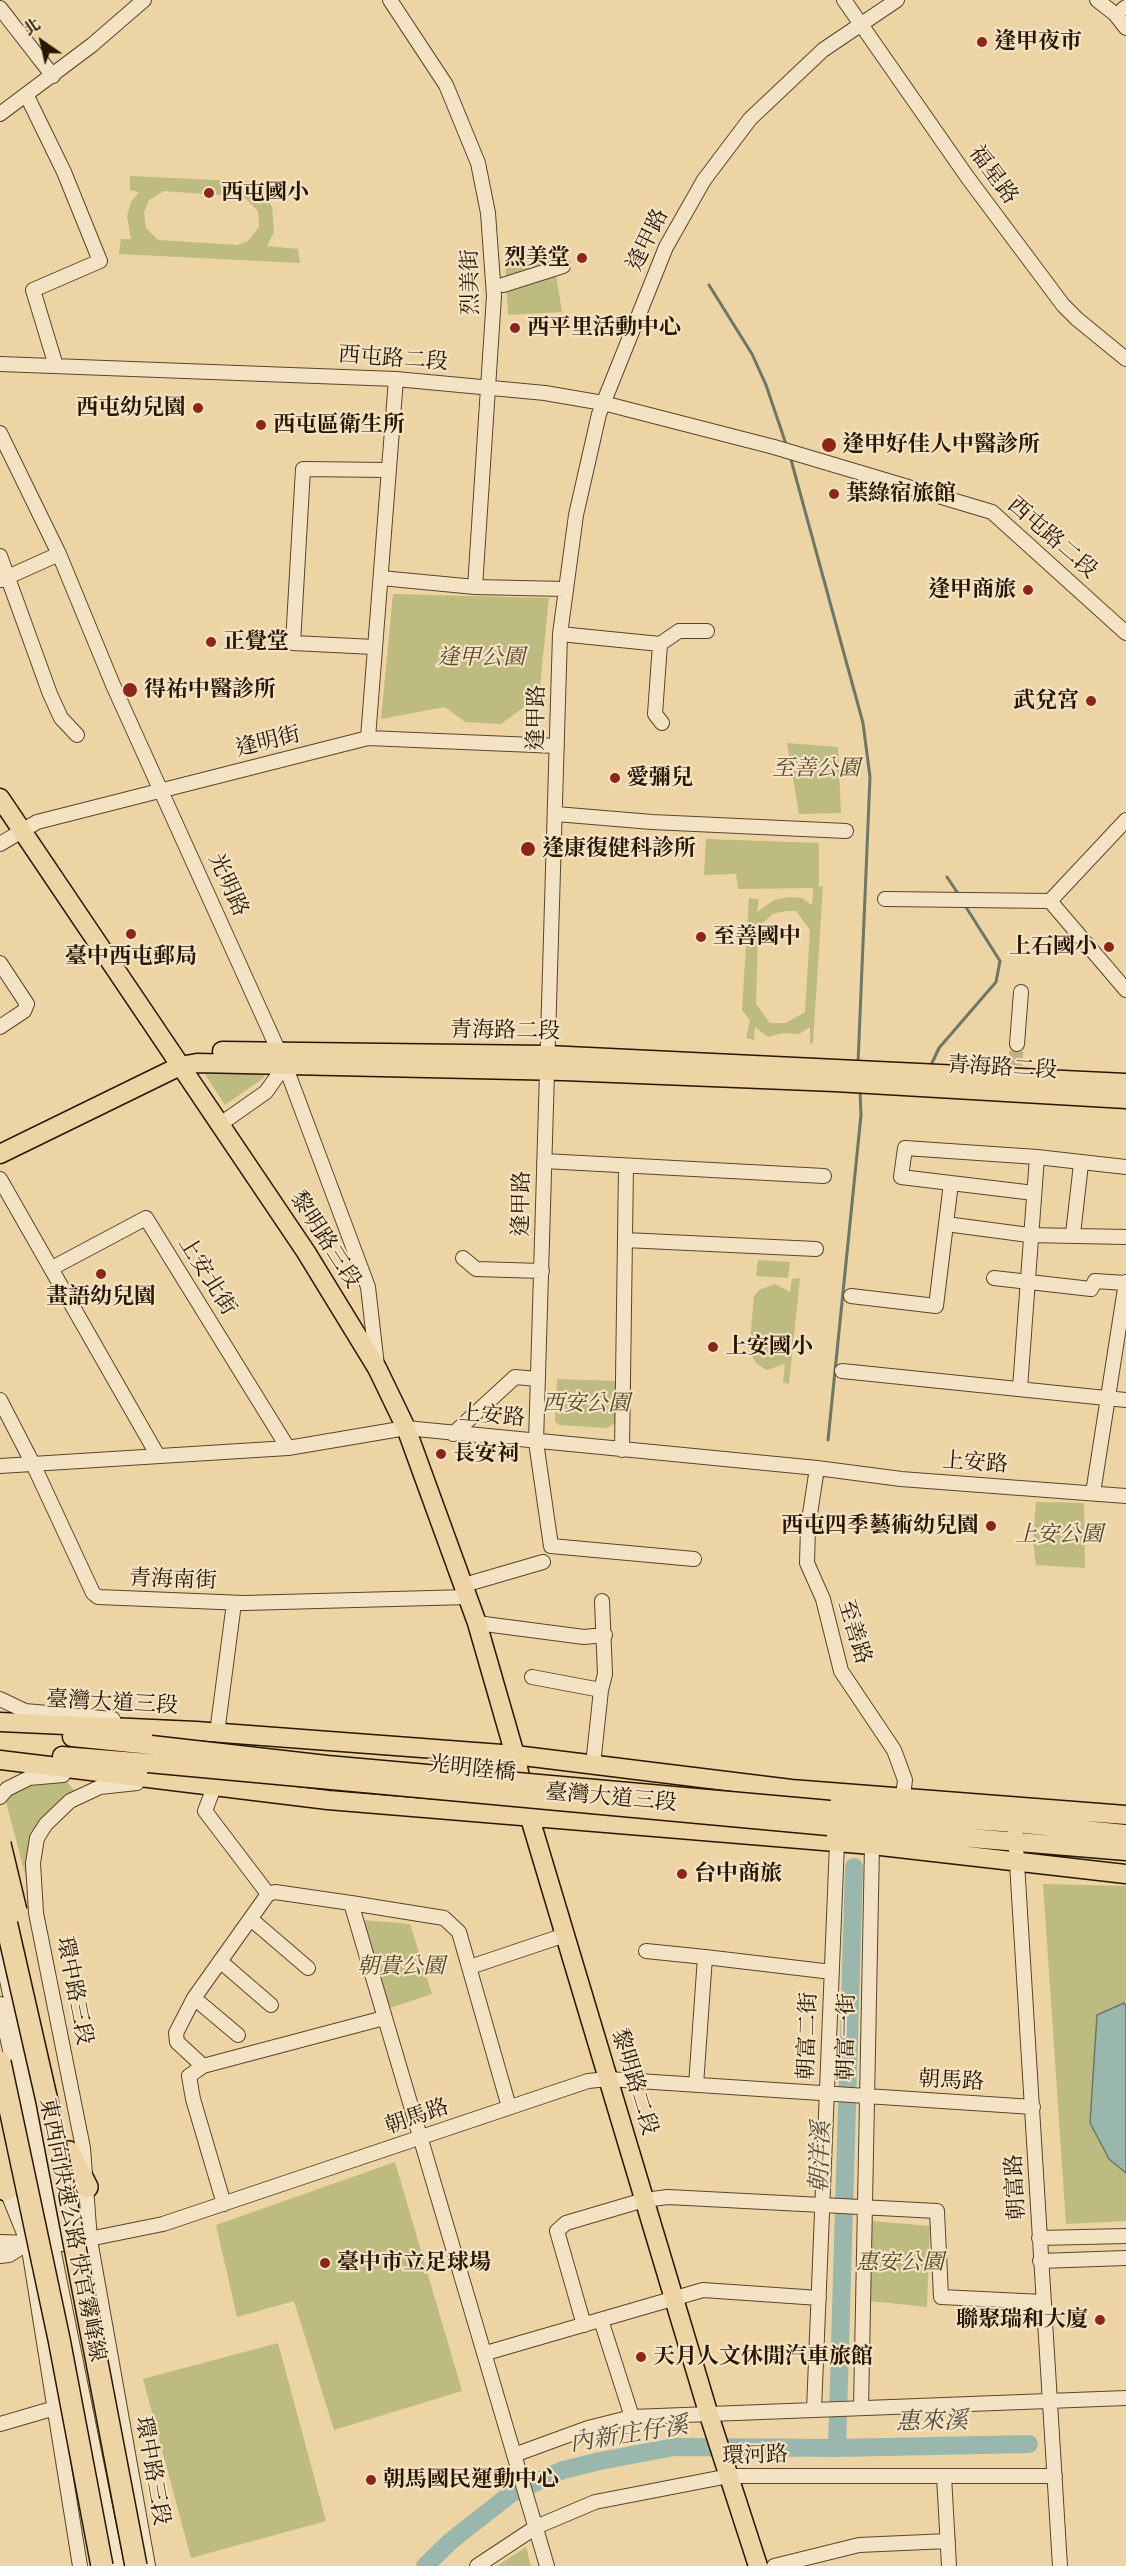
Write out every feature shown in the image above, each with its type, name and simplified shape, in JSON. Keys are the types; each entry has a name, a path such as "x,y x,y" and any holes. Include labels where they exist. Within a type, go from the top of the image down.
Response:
{"highway":[{"path":"0,1844 69,2152 87,2187"},
{"name":"東西向快速公路 快官霧峰線","path":"0,1895 47,2101 136,2566"},
{"name":"東西向快速公路 快官霧峰線","path":"0,2062 59,2339 102,2566"},
{"path":"0,2115 8,2150 3,2181"}],"main road":[{"name":"黎明路三段","path":"0,798 306,1252 377,1368 406,1428 466,1591 515,1755"},
{"name":"青海路二段","path":"0,1154 180,1066 190,1052 282,1058 547,1063 877,1078 1126,1099"},
{"name":"青海路二段","path":"877,1078 1014,1072 1126,1083"},
{"name":"臺灣大道三段","path":"2,1725 196,1731 515,1755 791,1789 903,1796 1126,1851"},
{"name":"臺灣大道三段","path":"2,1725 151,1745"},
{"name":"光明陸橋","path":"151,1745 829,1818"},
{"name":"臺灣大道三段","path":"4,1754 92,1772 328,1800 872,1845 1126,1874"},
{"name":"光明陸橋","path":"4,1754 148,1763 829,1818"},
{"name":"黎明路二段","path":"515,1755 529,1815 728,2473"},
{"name":"臺灣大道三段","path":"791,1789 829,1818 1015,1823 1126,1834"},
{"name":"臺灣大道三段","path":"1015,1823 1126,1815"},
{"path":"728,2473 758,2566"}],"street":[{"path":"0,114 53,76 144,0"},
{"name":"烈美街","path":"390,0 446,85 478,163 488,213 494,285 475,587"},
{"name":"福星路","path":"844,0 968,178 1063,304 1077,319 1126,359"},
{"name":"逢甲路","path":"694,1559 551,1546 536,1442 560,634 578,505 603,403 666,247 721,156 750,119 792,78 860,23 897,0"},
{"path":"1097,0 1115,14 1126,28"},
{"path":"0,8 53,76"},
{"path":"27,96 64,172 100,261 33,290 56,366"},
{"path":"503,285 563,266"},
{"name":"西屯路二段","path":"0,364 396,379 489,387 603,403 777,448 992,512 1126,633"},
{"path":"368,738 387,470 396,379"},
{"name":"光明路","path":"0,433 59,554 113,685 282,1058 368,1287 377,1368"},
{"path":"374,647 292,643 303,469 387,470"},
{"path":"4,578 59,554"},
{"path":"0,556 4,578 50,694 61,718 77,735"},
{"path":"381,578 475,587 566,590"},
{"path":"560,634 660,644 679,631 707,631"},
{"path":"660,644 655,714 662,723"},
{"name":"逢明街","path":"0,844 37,822 368,738 557,746"},
{"path":"556,814 652,822 846,831"},
{"path":"885,899 1050,901 1126,820"},
{"path":"1050,901 1126,990"},
{"path":"0,963 27,1004 24,1011 0,1027"},
{"path":"1017,1044 1021,992"},
{"path":"219,1125 266,1092 282,1058"},
{"path":"1034,1193 901,1177 905,1148 1037,1157 1081,1164 1126,1167"},
{"path":"1020,1388 1029,1282 1029,1235 1037,1157"},
{"path":"544,1161 824,1176"},
{"path":"1073,1234 1081,1164"},
{"path":"622,1450 626,1166"},
{"path":"0,1179 158,1456"},
{"path":"851,1296 936,1306 951,1183"},
{"name":"上安北街","path":"51,1268 146,1218 288,1448"},
{"path":"946,1224 1029,1235 1073,1234 1126,1237"},
{"path":"625,1240 816,1249"},
{"path":"463,1258 476,1269 542,1271"},
{"path":"994,1278 1091,1289 1095,1281 1126,1283 1124,1314 1093,1493"},
{"path":"842,1371 1126,1400"},
{"path":"453,1434 515,1377 538,1379"},
{"name":"青海南街","path":"0,1400 33,1464 93,1593 98,1597 234,1603 466,1591 543,1562"},
{"name":"上安路","path":"0,1466 288,1448 406,1428 817,1467 901,1479 1126,1496"},
{"name":"至善路","path":"817,1467 808,1527 807,1563 823,1599 841,1671 894,1750 905,1780 903,1796"},
{"path":"593,1765 601,1690 605,1674 602,1601"},
{"path":"217,1733 234,1603"},
{"path":"477,1623 584,1637 605,1635"},
{"path":"532,1677 601,1690"},
{"path":"0,1699 25,1711 164,1724 196,1731"},
{"path":"0,1797 7,1789 29,1778 47,1774 214,1787 205,1811 268,1894"},
{"name":"環中路三段","path":"148,2566 90,2240 84,2148 36,1913 33,1863 37,1838 46,1824 70,1801 100,1787 123,1783 214,1787"},
{"name":"朝富路","path":"1015,1823 1048,2401 1060,2566"},
{"name":"朝富二街","path":"818,2410 822,2205 837,1843"},
{"name":"朝富一街","path":"857,2409 865,2207 872,1845"},
{"path":"203,2066 177,2042 176,2032 194,1998 220,1961 252,1920 268,1894 275,1892 444,1918 459,1932 509,2107"},
{"path":"351,1903 419,2139 486,2353 547,2566"},
{"path":"0,1919 36,1913"},
{"path":"252,1920 308,1968"},
{"path":"470,1967 565,1935"},
{"name":"環中路三段","path":"0,1948 58,2243 117,2566"},
{"path":"646,1951 832,1972"},
{"path":"696,2085 705,1957"},
{"path":"220,1961 271,2005"},
{"path":"194,1998 238,2035"},
{"name":"環中路三段","path":"0,2004 58,2243 127,2566"},
{"path":"224,2204 189,2076 203,2066 384,2018"},
{"name":"朝馬路","path":"0,2242 58,2243 90,2240 163,2224 588,2081 608,2079 1033,2107"},
{"path":"3,2181 28,2243 80,2566"},
{"path":"584,2325 556,2231 566,2223 644,2200 668,2197 937,2211 941,2297 1043,2302"},
{"path":"1039,2238 1126,2236"},
{"name":"朝馬路","path":"0,2256 9,2255 28,2243"},
{"path":"1040,2261 1126,2258"},
{"path":"486,2353 703,2290 819,2298"},
{"path":"601,2320 632,2417"},
{"path":"514,2454 588,2428 632,2417 711,2417 818,2410 1126,2398"},
{"path":"0,2424 55,2408"},
{"name":"環河路","path":"477,2566 536,2527 595,2502 728,2473 1055,2476"},
{"path":"944,2476 949,2566"},
{"path":"774,2566 859,2545 948,2541"}],"green space":[{"path":"130,176 279,183 280,197 266,197 272,207 274,232 267,246 298,249 300,263 119,254 121,239 131,239 127,216 131,202 139,192 130,190","holes":["164,191 244,197 258,211 259,227 248,241 237,245 158,240 146,228 144,212 149,200"]},
{"path":"549,253 553,256 562,312 508,315 505,259"},
{"name":"逢甲公園","path":"393,594 549,598 539,696 501,724 465,722 445,707 381,719"},
{"name":"至善公園","path":"787,743 838,747 841,813 799,814"},
{"path":"706,839 819,843 819,887 823,886 813,1043 810,1044 810,1027 799,1034 783,1033 768,1037 755,1027 754,1040 746,1038 750,1020 742,1010 749,898 759,899 757,912 774,900 789,897 802,898 812,905 813,888 738,889 736,874 704,875","holes":["796,911 810,930 805,1012 786,1023 770,1023 756,1004 758,927 773,914"]},
{"path":"202,1070 259,1071 265,1077 225,1105"},
{"path":"758,1260 790,1262 788,1278 756,1276"},
{"path":"800,1278 789,1384 783,1382 785,1364 767,1370 757,1364 749,1352 754,1296 759,1290 775,1284 790,1292 792,1279"},
{"name":"西安公園","path":"557,1379 617,1381 615,1423 607,1428 559,1425 555,1422"},
{"name":"上安公園","path":"1036,1502 1084,1503 1085,1568 1036,1565 1033,1541"},
{"path":"62,1777 75,1791 46,1817 30,1881 26,1878 5,1798 21,1785"},
{"path":"1043,1884 1126,1886 1126,2221 1066,2224"},
{"name":"朝貴公園","path":"363,1920 410,1924 432,1994 390,2008"},
{"name":"臺中市立足球場","path":"395,2162 462,2391 334,2430 294,2301 237,2317 216,2225"},
{"name":"惠安公園","path":"872,2221 930,2226 927,2307 869,2301"},
{"path":"278,2343 326,2521 191,2558 143,2379"},
{"path":"526,2547 531,2566 497,2566"}],"water":[{"path":"1124,2003 1126,2006 1126,2173 1109,2159 1090,2123 1097,2015"}],"waterway":[{"path":"709,285 752,354 766,385 787,447"},
{"path":"790,456 863,723 870,777 858,1063"},
{"path":"947,877 959,895"},
{"path":"932,1063 939,1048 996,982 1000,961 964,904"},
{"path":"828,1440 861,1115 860,1091"},
{"name":"朝洋溪","path":"837,2448 854,1867"},
{"name":"內新庄仔溪","path":"425,2566 452,2540 512,2493 563,2470 600,2461 674,2447 837,2448 1029,2444"}],"tunnel":[{"path":"1015,1065 1017,1044"}],"place":[{"name":"逢甲夜市","path":"982,42"},
{"name":"西屯國小","path":"209,193"},
{"name":"烈美堂","path":"582,258"},
{"name":"西平里活動中心","path":"515,328"},
{"name":"西屯幼兒園","path":"198,408"},
{"name":"西屯區衛生所","path":"261,425"},
{"name":"逢甲好佳人中醫診所","path":"829,445"},
{"name":"葉綠宿旅館","path":"834,494"},
{"name":"逢甲商旅","path":"1028,590"},
{"name":"正覺堂","path":"211,642"},
{"name":"得祐中醫診所","path":"130,690"},
{"name":"武兌宮","path":"1091,701"},
{"name":"愛彌兒","path":"615,778"},
{"name":"逢康復健科診所","path":"528,849"},
{"name":"臺中西屯郵局","path":"131,934"},
{"name":"至善國中","path":"701,937"},
{"name":"上石國小","path":"1109,947"},
{"name":"畫語幼兒園","path":"101,1274"},
{"name":"上安國小","path":"713,1347"},
{"name":"長安祠","path":"441,1454"},
{"name":"西屯四季藝術幼兒園","path":"991,1526"},
{"name":"台中商旅","path":"682,1874"},
{"name":"臺中市立足球場","path":"325,2263"},
{"name":"聯聚瑞和大廈","path":"1100,2320"},
{"name":"天月人文休閒汽車旅館","path":"641,2357"},
{"name":"朝馬國民運動中心","path":"371,2480"}],"water label":[{"name":"惠來溪","path":"932,2422"}]}
